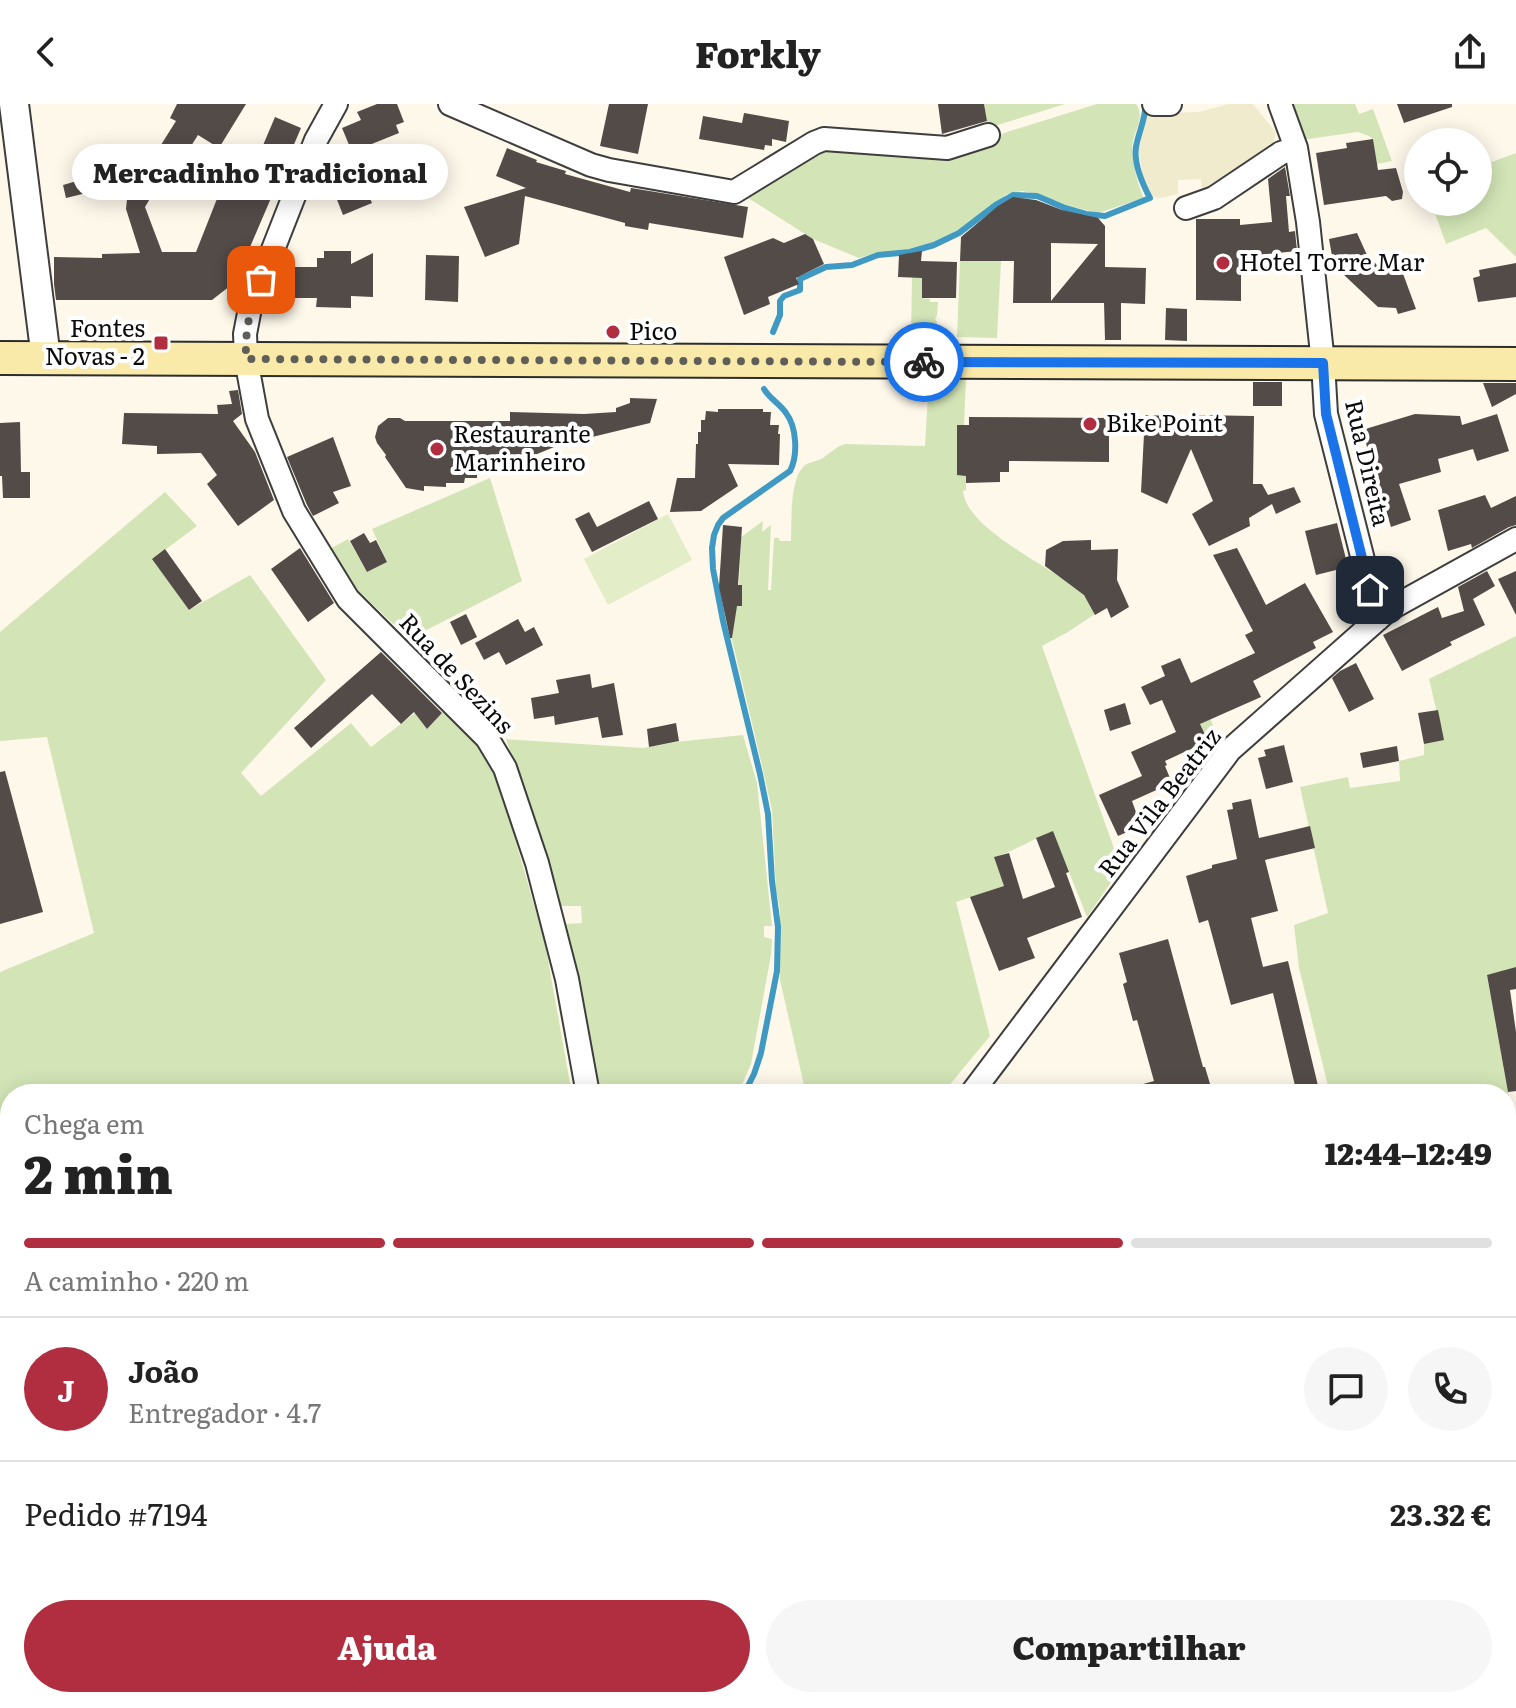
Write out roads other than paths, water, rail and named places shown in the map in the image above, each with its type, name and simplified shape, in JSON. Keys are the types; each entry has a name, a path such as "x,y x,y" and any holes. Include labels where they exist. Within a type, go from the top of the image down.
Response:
{"main road":[{"path":"0,358 1516,364"}],"street":[{"path":"14,104 46,358"},
{"name":"Rua de Sezins","path":"336,104 316,140 250,308 245,334 246,359 257,419 294,511 348,599 487,738 505,768 537,863 563,964 586,1084"},
{"path":"450,104 591,165 734,192 824,139 947,148 988,135"},
{"path":"1154,104 1170,104"},
{"name":"Rua Direita","path":"1280,104 1296,148 1308,222 1326,414 1378,619"},
{"path":"1186,208 1214,198 1281,153 1296,148"},
{"name":"Rua Vila Beatriz","path":"979,1084 1230,750 1388,610 1516,539"}],"waterway":[{"path":"773,332 780,315 780,301 784,296 800,290 800,279 826,267 852,265 878,255 910,252 934,245 959,233 1013,195 1037,196 1065,208 1105,216 1150,198 1136,156 1145,110"},
{"path":"749,1084 761,1053 777,971 778,927 768,814 723,621 712,548 714,535 723,518 790,471 793,465 795,442 790,419 764,389"}],"place":[{"name":"Hotel Torre Mar","path":"1223,263"},
{"name":"Mercadinho Tradicional","path":"261,280"},
{"name":"Pico","path":"613,332"},
{"name":"Fontes Novas - 2","path":"161,343"},
{"name":"Bike Point","path":"1090,424"},
{"name":"Restaurante Marinheiro","path":"437,449"}]}
